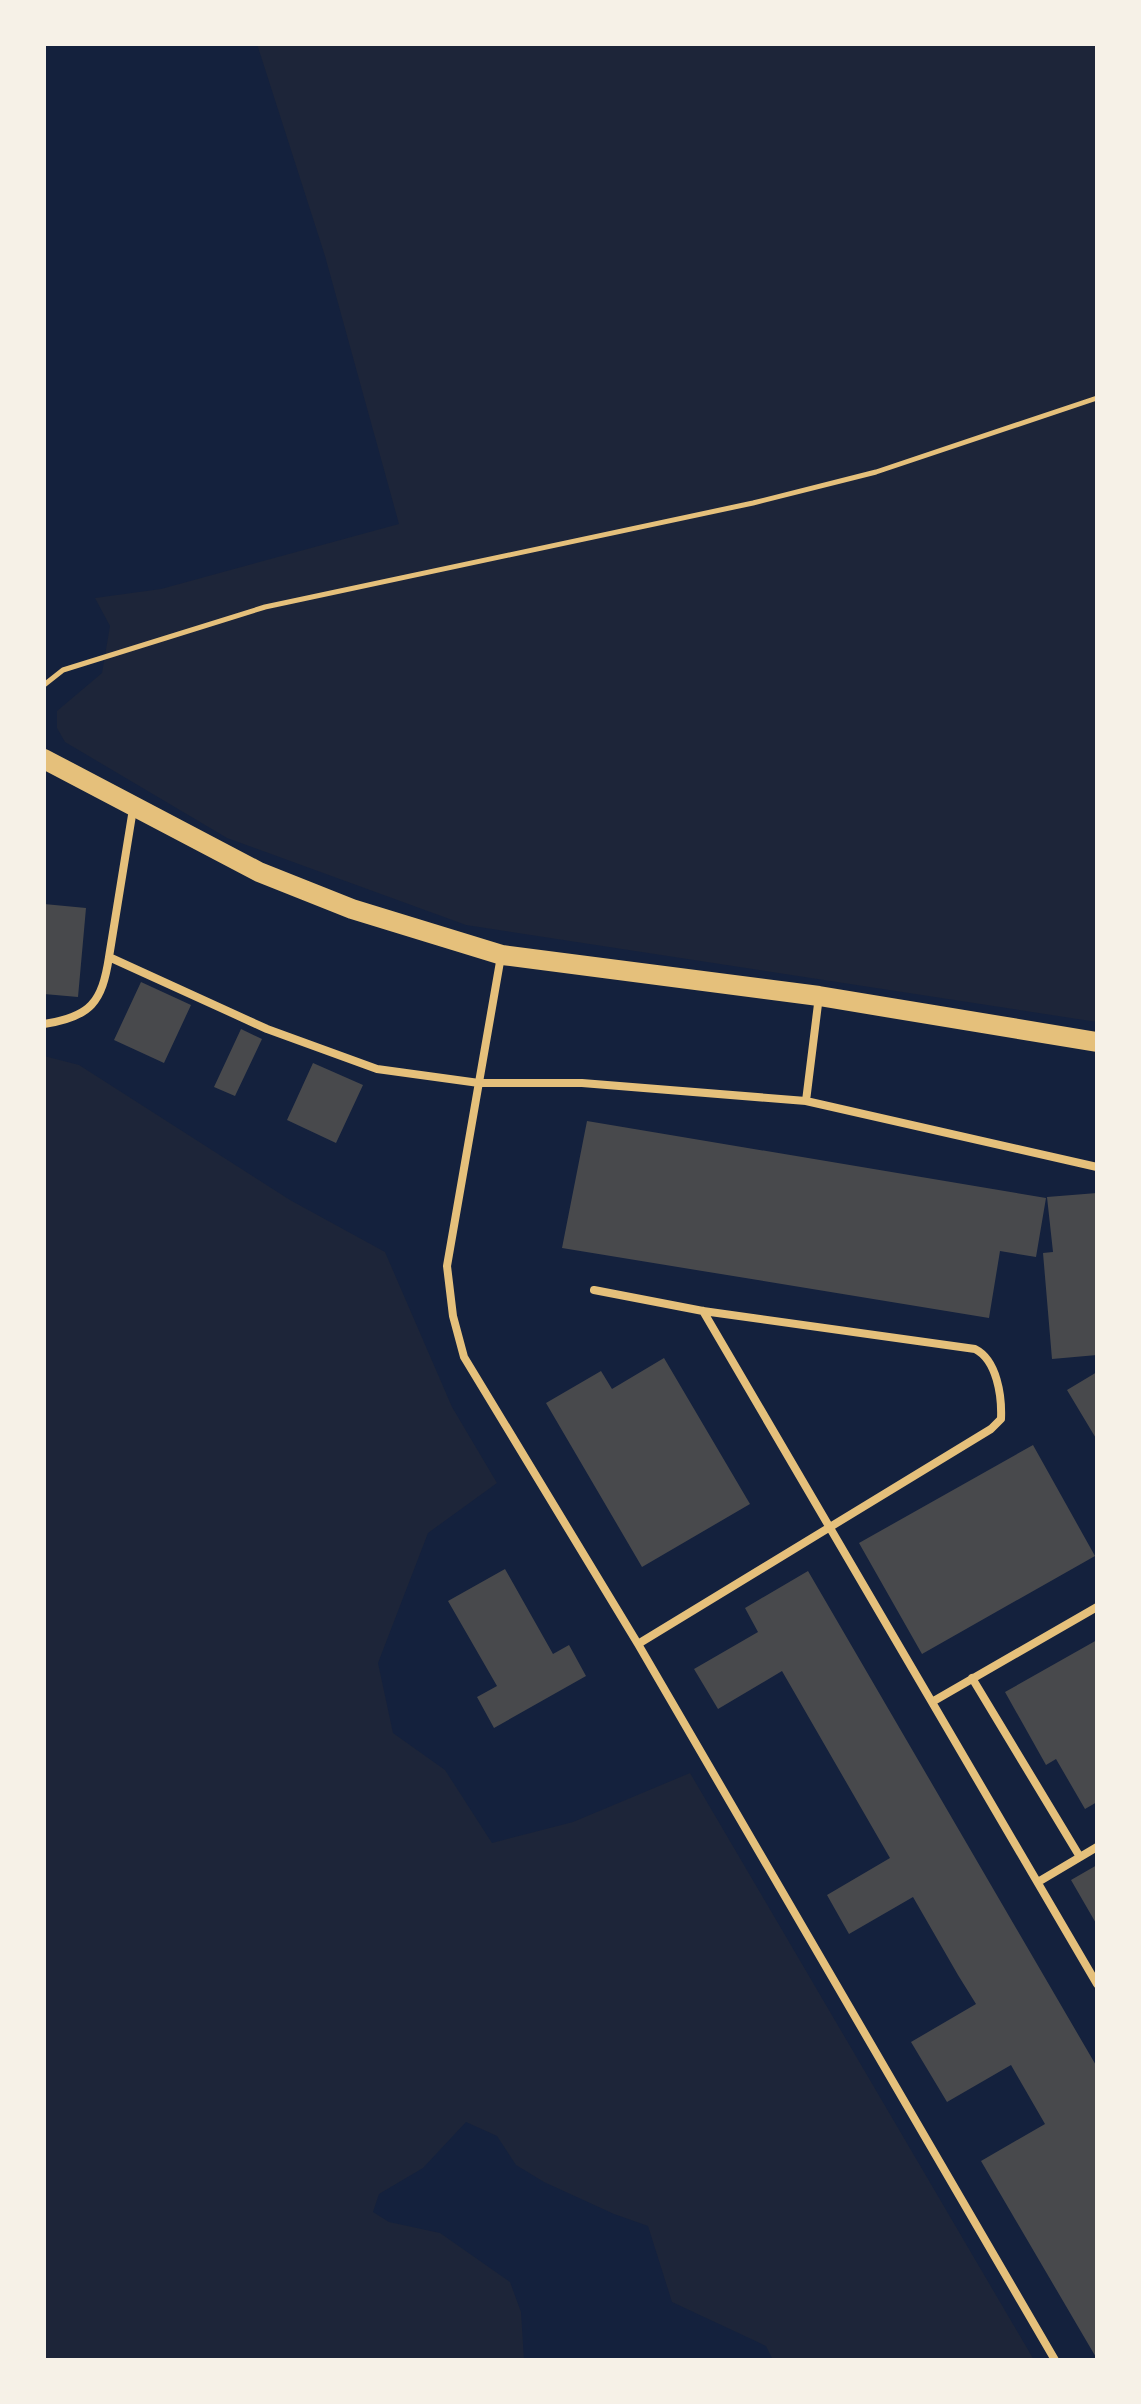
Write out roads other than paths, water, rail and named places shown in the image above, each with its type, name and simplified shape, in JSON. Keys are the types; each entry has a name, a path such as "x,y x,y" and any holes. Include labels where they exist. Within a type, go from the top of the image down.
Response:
{"main road":[{"path":"44,759 259,872 352,909 502,955 819,996 1097,1042"}],"street":[{"path":"44,1024 72,1017 95,1003 105,987 114,908 133,808"},
{"path":"502,955 447,1266 464,1357 638,1644 1055,2360"},
{"path":"109,957 267,1029 377,1069 479,1083 582,1083 806,1101 1097,1167"},
{"path":"806,1101 819,996"},
{"path":"594,1290 703,1311 975,1349 985,1354 999,1391 1001,1419 991,1429 638,1644"},
{"path":"703,1311 1097,1984"},
{"path":"932,1702 1097,1607"},
{"path":"972,1678 1080,1857"},
{"path":"1038,1882 1097,1847"}]}
